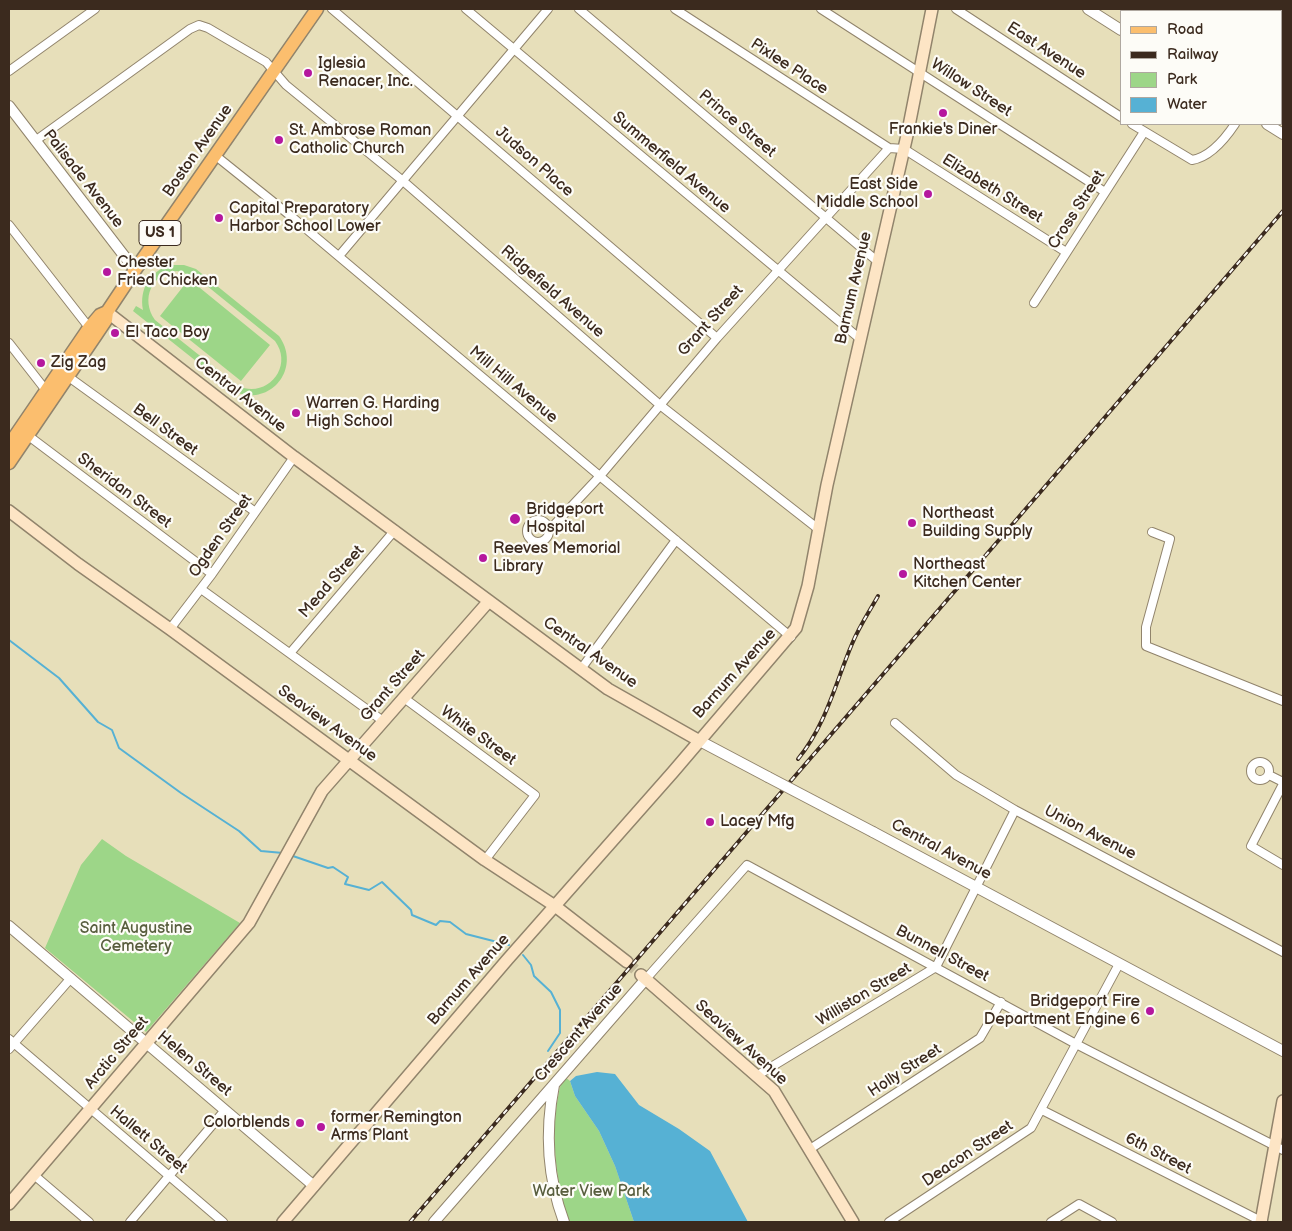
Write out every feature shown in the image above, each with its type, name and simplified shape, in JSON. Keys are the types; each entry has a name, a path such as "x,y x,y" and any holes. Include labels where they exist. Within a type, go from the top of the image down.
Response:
{"main road":[{"name":"Boston Avenue","path":"9,445 23,432 50,395 93,332 100,315 107,312 317,9"},
{"name":"Barnum Avenue","path":"283,1222 698,740 790,637 802,612 817,528 859,338 904,149 932,9"},
{"name":"Central Avenue","path":"107,312 294,457 608,689 698,740"},
{"name":"Boston Avenue","path":"9,463 23,432"},
{"name":"Seaview Avenue","path":"9,511 78,564 486,860 555,906 627,962"},
{"name":"Grant Street","path":"249,923 322,791 489,600"},
{"name":"Arctic Street","path":"9,1204 249,923"},
{"name":"Seaview Avenue","path":"643,978 758,1075 774,1091 853,1222"},
{"path":"1261,1222 1279,1148 1283,1101"}],"street":[{"path":"9,71 95,9"},
{"name":"Judson Place","path":"332,9 717,338"},
{"name":"Summerfield Avenue","path":"466,9 859,338"},
{"path":"339,256 548,9"},
{"name":"Prince Street","path":"578,9 877,261"},
{"name":"Pixlee Place","path":"675,9 889,148"},
{"name":"Willow Street","path":"821,9 1105,192"},
{"name":"East Avenue","path":"956,9 1120,116"},
{"path":"1088,9 1120,29"},
{"name":"Ridgefield Avenue","path":"35,142 190,29 198,25 208,28 266,62 286,85 403,181 660,405 817,528"},
{"name":"Palisade Avenue","path":"9,106 135,270"},
{"path":"1134,125 1184,158 1193,160 1224,140 1233,125"},
{"path":"1269,125 1283,134"},
{"name":"Cross Street","path":"1034,303 1144,132"},
{"path":"889,148 904,149"},
{"name":"Grant Street","path":"549,527 554,525 600,476 717,338 889,148"},
{"name":"Elizabeth Street","path":"904,149 1066,252"},
{"name":"Mill Hill Avenue","path":"216,156 339,256 790,637"},
{"path":"9,225 93,332"},
{"path":"9,343 50,395"},
{"name":"Bell Street","path":"64,374 254,511"},
{"name":"Sheridan Street","path":"23,432 212,574"},
{"name":"Ogden Street","path":"170,629 212,574 254,511 294,457"},
{"name":"Mead Street","path":"290,652 395,530"},
{"path":"1152,532 1170,540 1146,627 1146,646 1283,701"},
{"path":"581,669 676,540"},
{"path":"201,588 383,722"},
{"name":"White Street","path":"404,698 536,795 486,860"},
{"name":"Union Avenue","path":"895,723 956,775 1015,810 1283,952"},
{"name":"Central Avenue","path":"698,740 1283,1051"},
{"path":"1268,775 1283,783 1251,846 1283,865"},
{"name":"Williston Street","path":"758,1075 936,967 1015,810"},
{"name":"Bunnell Street","path":"747,865 1076,1044 1279,1148"},
{"name":"Crescent Avenue","path":"434,1222 643,978 747,865"},
{"name":"Helen Street","path":"11,932 71,978 314,1186"},
{"name":"Deacon Street","path":"889,1222 1031,1128 1119,964"},
{"path":"10,1044 71,978"},
{"name":"Holly Street","path":"810,1149 980,1038 1001,1002"},
{"name":"Hallett Street","path":"10,1044 223,1222"},
{"path":"554,1084 550,1112 549,1146 554,1184 564,1222"},
{"path":"130,1222 225,1110"},
{"name":"6th Street","path":"1042,1110 1261,1222"},
{"path":"34,1175 89,1222"},
{"path":"1051,1222 1079,1204 1112,1222"}],"green space":[{"path":"171,265 184,265 196,269 279,336 285,348 287,360 285,372 279,382 271,389 260,394 248,395 235,392 133,311 136,306 143,310 143,295 148,282 152,276","holes":["177,271 196,277 275,341 280,351 281,361 279,370 267,384 259,388 249,389 238,386 155,320 149,304 151,288 155,282 168,273"]},
{"path":"189,279 270,345 241,381 160,316"},
{"name":"Saint Augustine Cemetery","path":"102,839 126,856 240,923 146,1032 45,948 81,865"},
{"name":"Water View Park","path":"565,1077 570,1081 575,1096 599,1131 615,1166 634,1222 568,1222 558,1178 555,1148 557,1103 560,1086"}],"water":[{"path":"597,1072 615,1074 639,1105 679,1129 710,1151 748,1222 634,1222 615,1166 599,1131 575,1096 570,1081 576,1076"}],"waterway":[{"path":"9,640 59,678 98,722 112,730 119,748 181,793 239,831 261,851 283,853"},
{"path":"290,855 328,868 333,867 348,877 345,884 369,890 382,882 411,910 412,915 436,925 440,921 450,922 466,934 509,945"},
{"path":"523,955 531,965 534,976 551,992 560,1010 560,1033 548,1051"}],"tunnel":[{"path":"627,962 641,975"}],"railway":[{"path":"410,1222 1283,211"},
{"path":"798,759 808,746 823,718 855,638 878,596"}],"place":[{"name":"Iglesia Renacer, Inc.","path":"308,73"},
{"name":"Frankie's Diner","path":"943,113"},
{"name":"St. Ambrose Roman Catholic Church","path":"279,140"},
{"name":"East Side Middle School","path":"928,194"},
{"name":"Capital Preparatory Harbor School Lower","path":"219,218"},
{"name":"Chester Fried Chicken","path":"107,272"},
{"name":"El Taco Boy","path":"115,333"},
{"name":"Zig Zag","path":"41,363"},
{"name":"Warren G. Harding High School","path":"296,413"},
{"name":"Bridgeport Hospital","path":"515,519"},
{"name":"Northeast Building Supply","path":"912,523"},
{"name":"Reeves Memorial Library","path":"483,558"},
{"name":"Northeast Kitchen Center","path":"903,574"},
{"name":"Lacey Mfg","path":"710,822"},
{"name":"Bridgeport Fire Department Engine 6","path":"1150,1011"},
{"name":"Colorblends","path":"300,1123"},
{"name":"former Remington Arms Plant","path":"321,1127"}]}
